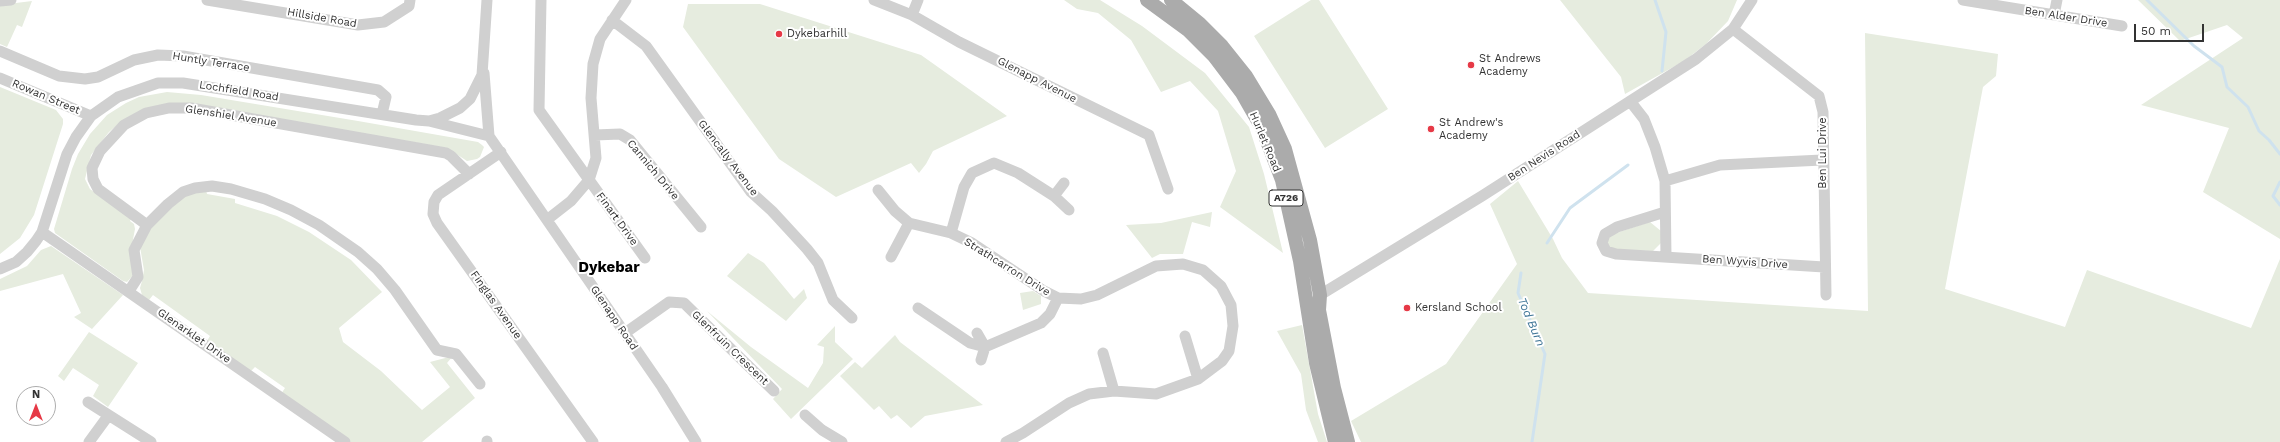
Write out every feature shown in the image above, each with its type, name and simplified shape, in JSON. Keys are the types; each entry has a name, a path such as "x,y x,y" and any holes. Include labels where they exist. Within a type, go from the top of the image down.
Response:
{"main road":[{"name":"Hurlet Road","path":"1147,0 1188,30 1214,56 1242,93 1265,136 1282,180 1300,261 1316,362 1335,442"},
{"name":"Hurlet Road","path":"1171,0 1200,24 1222,46 1246,76 1269,114 1285,149 1310,240 1320,296 1319,310 1334,388 1348,442"}],"street":[{"path":"0,1 11,0"},
{"name":"Hillside Road","path":"206,0 267,4 358,25 384,22 410,3"},
{"name":"Lochfield Road","path":"0,269 16,262 27,252 42,232 67,154 76,136 91,116 108,102 129,91 158,83 172,82 229,89 382,114 429,120 450,114 470,98 482,75 487,0"},
{"name":"Finart Drive","path":"541,0 539,110 645,258"},
{"path":"548,219 571,201 589,180 596,158 595,134 590,98 593,64 600,39 626,0"},
{"name":"Glenapp Avenue","path":"874,0 912,15 959,42 1149,135 1168,189"},
{"path":"912,15 918,0"},
{"name":"Ben Nevis Road","path":"1320,296 1482,196 1696,59 1733,29 1752,0"},
{"name":"Ben Alder Drive","path":"1963,0 2122,26"},
{"path":"2054,15 2057,0"},
{"name":"Glencally Avenue","path":"612,20 646,46 751,192 772,211 818,263 833,300 852,318"},
{"name":"Ben Lui Drive","path":"1733,29 1819,96 1823,112 1822,160 1826,294"},
{"name":"Huntly Terrace","path":"0,51 59,76 85,79 98,77 134,60 158,55 183,56 378,90 386,97 382,114"},
{"path":"429,120 489,136 484,63"},
{"name":"Rowan Street","path":"0,78 91,116"},
{"path":"1630,100 1644,119 1665,181 1666,256"},
{"name":"Glenshiel Avenue","path":"148,225 98,189 93,179 92,168 100,151 124,125 146,113 169,108 191,108 446,153 452,156 469,174"},
{"name":"Cannich Drive","path":"595,134 620,134 630,140 700,227"},
{"name":"Glenapp Road","path":"489,136 548,219 662,387 696,442"},
{"name":"Finglas Avenue","path":"501,152 436,199 433,208 435,219 593,442"},
{"path":"1665,181 1720,165 1822,160"},
{"path":"951,233 964,187 972,173 994,163 1018,173 1054,196 1069,210"},
{"path":"1054,196 1064,183"},
{"path":"129,291 138,277 134,250 148,225 178,195 190,189 203,186 230,189 264,199 291,210 346,243 377,269 406,304 437,350 456,354 480,384"},
{"path":"878,190 895,211 909,223 891,257"},
{"name":"Ben Wyvis Drive","path":"1665,212 1617,228 1605,234 1602,243 1606,251 1616,254 1824,267"},
{"name":"Strathcarron Drive","path":"909,223 951,233 972,243 1044,291 1058,298 1081,300 1097,295 1156,266 1183,264 1203,270 1221,286 1231,305 1234,326 1229,351 1222,361 1198,379 1156,394 1114,391 1089,394 1069,403 1023,433 1006,442"},
{"name":"Glenarklet Drive","path":"42,232 129,291 344,442"},
{"path":"918,308 970,343 985,347 1041,323 1050,314 1058,298"},
{"name":"Glenfruin Crescent","path":"625,333 669,302 684,303 774,391"},
{"path":"977,333 985,347 981,360"},
{"path":"1185,336 1198,379"},
{"path":"1103,353 1114,391"},
{"path":"88,402 151,442"},
{"path":"805,415 822,430 842,442"},
{"path":"89,442 108,416"}],"shaded area":[{"path":"1064,0 1100,0 1142,26 1205,73 1249,127 1264,174 1283,253 1220,207 1236,171 1218,111 1190,81 1161,92 1131,40 1098,13 1077,9"},
{"path":"1311,0 1319,0 1388,109 1325,148 1254,36"},
{"path":"1560,0 1737,0 1728,21 1706,44 1684,61 1625,94 1621,77"},
{"path":"2138,0 2280,0 2280,239 2203,192 2229,128 2141,105 2243,38 2227,25 2180,41"},
{"path":"32,1 22,27 17,25 7,47 0,44 0,5"},
{"path":"688,4 760,4 921,55 1007,116 933,151 919,173 911,163 836,197 779,159 683,27"},
{"path":"1865,33 1998,54 1996,76 1983,87 1945,289 2065,327 2087,270 2251,328 2280,259 2280,442 1361,442 1351,421 1446,364 1517,264 1490,204 1518,181 1553,239 1562,258 1588,293 1868,311"},
{"path":"0,87 56,110 63,119 63,124 34,215 20,238 0,254"},
{"path":"167,92 201,95 478,142 484,147 480,157 467,161 447,148 204,106 122,121 109,132 91,155 85,179 90,189 131,219 130,221 134,224 135,229 131,250 142,281 135,273 127,282 123,281 55,233 54,229 72,169 78,154 90,134 107,115 139,97"},
{"path":"206,190 207,194 235,199 235,203 277,216 309,232 351,260 382,292 339,328 343,342 381,371 422,410 450,387 430,362 453,356 447,363 475,398 422,442 351,442 281,394 285,388 255,367 250,372 207,341 210,336 153,295 149,300 142,295 140,288 144,270 140,247 148,231 181,196"},
{"path":"1212,212 1210,227 1192,222 1183,254 1160,254 1152,258 1126,225 1161,223"},
{"path":"1650,222 1661,231 1661,243 1653,251 1615,250 1608,246 1607,239 1616,233"},
{"path":"51,246 123,295 92,329 74,317 81,313 63,274 0,291 0,279 27,266 41,250"},
{"path":"748,253 764,263 794,299 804,289 807,298 786,321 727,276"},
{"path":"1033,291 1041,296 1041,304 1023,310 1020,293"},
{"path":"707,311 751,347 808,388 823,363 824,347 817,345 835,326 835,342 853,359 791,419 773,399 782,389"},
{"path":"1302,325 1318,414 1327,442 1318,442 1306,410 1301,374 1277,331"},
{"path":"89,332 138,363 108,407 93,396 99,385 73,368 64,381 58,376"},
{"path":"895,335 900,342 983,405 925,416 911,428 897,415 891,419 879,406 874,410 840,376 855,362 862,368"}],"waterway":[{"path":"1655,0 1666,32 1662,71"},
{"path":"2147,0 2194,46 2222,67 2227,87 2248,107 2259,131 2269,140 2280,154"},
{"name":"Tod Burn","path":"1547,243 1570,208 1628,165"},
{"path":"2280,182 2273,196 2280,205"},
{"name":"Tod Burn","path":"1521,273 1518,293 1545,354 1532,442"}],"place":[{"name":"Dykebarhill","path":"779,34"},
{"name":"St Andrews Academy","path":"1471,65"},
{"name":"St Andrew's Academy","path":"1431,129"},
{"name":"Kersland School","path":"1407,308"}],"district":[{"name":"Dykebar","path":"609,268"}]}
